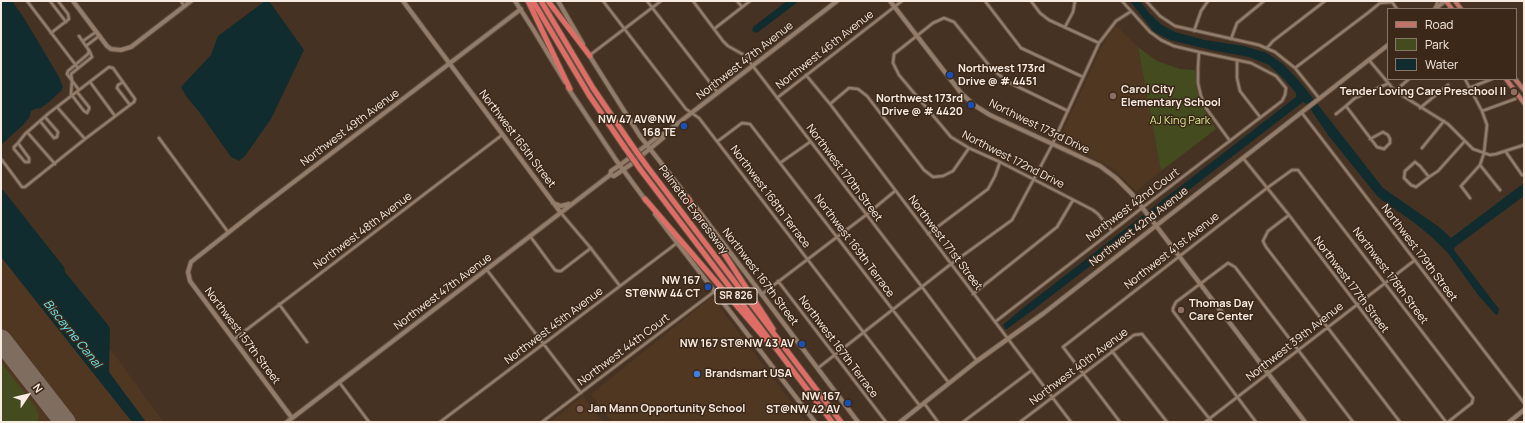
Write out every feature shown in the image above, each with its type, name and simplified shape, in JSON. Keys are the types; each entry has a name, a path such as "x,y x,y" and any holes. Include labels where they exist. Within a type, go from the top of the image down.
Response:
{"highway":[{"path":"528,1 570,89"},
{"name":"Palmetto Expressway","path":"533,1 589,95 625,148 832,422"},
{"name":"Palmetto Expressway","path":"541,1 593,88 631,144 841,422"},
{"path":"548,1 590,56"},
{"path":"688,198 770,322 781,344"},
{"path":"645,199 728,294 764,338 780,353"}],"main road":[{"path":"1507,80 1524,103"},
{"path":"1516,80 1524,90"}],"street":[{"path":"32,1 28,2 78,68"},
{"path":"50,1 66,22"},
{"path":"52,33 68,21 70,17 58,1"},
{"path":"73,1 107,46 116,50 131,47 191,1"},
{"path":"181,1 184,6"},
{"name":"Northwest 165th Street","path":"403,1 553,203 591,248 620,286"},
{"path":"516,1 557,71 623,169 677,243 815,422"},
{"name":"Northwest 167th Street","path":"558,1 611,91 646,145 699,210 858,422"},
{"name":"Northwest 168th Terrace","path":"603,1 686,108 699,118 718,142 863,333 922,405 938,422"},
{"path":"648,1 719,93"},
{"path":"590,56 661,1"},
{"name":"Northwest 170th Street","path":"693,1 723,41 728,46 744,55 978,361"},
{"path":"737,1 742,7"},
{"path":"714,29 750,1"},
{"name":"Northwest 47th Avenue","path":"287,422 574,203 610,175 611,171 620,164 660,135 664,134 719,93 837,1"},
{"name":"Northwest 173rd Drive","path":"890,1 961,93 974,105 990,115 1100,166 1116,178 1132,194 1178,257 1306,422"},
{"name":"Northwest 46th Avenue","path":"777,98 902,1"},
{"path":"985,1 1021,48 1083,76"},
{"path":"1031,1 1045,16 1099,43"},
{"path":"1065,27 1073,12 1075,1"},
{"path":"1122,1 1130,12 1150,32 1161,40 1174,46 1237,61 1237,78 1240,91 1260,117"},
{"path":"1146,1 1167,21 1184,29 1267,48 1295,68 1318,100"},
{"path":"1194,31 1201,12 1208,1"},
{"path":"1231,39 1237,23 1264,1"},
{"path":"1267,48 1272,41 1325,1"},
{"path":"1436,8 1446,1"},
{"path":"1295,68 1380,3 1392,2 1396,8"},
{"name":"Northwest 49th Avenue","path":"191,262 228,232 521,9"},
{"path":"818,368 951,264 1012,220 1052,144 1099,43 1116,21 1130,12"},
{"path":"917,35 944,18 954,22 992,69 1008,82 1068,111"},
{"path":"83,41 96,32"},
{"name":"Northwest 172nd Drive","path":"917,35 894,54 893,63 899,75 942,128 951,137 969,148 1000,162 1098,214 1112,231"},
{"path":"79,36 89,50 92,57 71,74 72,81 72,96 87,113 89,109 88,107 72,81 67,74 68,71 88,54 89,50"},
{"path":"86,46 99,36"},
{"name":"Northwest 42nd Avenue","path":"900,422 978,361 1044,313 1387,46"},
{"path":"1200,52 1198,83 1201,96 1206,108 1230,141"},
{"path":"1369,60 1387,84 1395,91 1420,108 1444,121 1473,150 1496,154 1524,145"},
{"name":"Northwest 42nd Court","path":"995,322 1282,101 1286,88 1276,76 1251,63 1237,61"},
{"path":"2,160 22,187 25,187 130,105 135,99 113,68 109,67 45,116 27,132 18,143 14,149 25,162 29,162 30,158 18,143"},
{"name":"Northwest 171st Street","path":"806,75 830,104 1071,422"},
{"path":"1395,91 1408,80"},
{"path":"1465,80 1482,111 1487,125 1484,153 1480,165 1461,186 1470,198"},
{"path":"1469,88 1489,80"},
{"path":"90,82 115,116"},
{"path":"123,82 118,85 117,88 130,105"},
{"path":"1336,114 1355,98 1387,84"},
{"path":"1420,108 1448,85"},
{"path":"830,104 849,88 858,89 867,96 924,170 933,177 944,176 953,171 969,148"},
{"path":"1482,111 1515,99"},
{"path":"1346,106 1370,139 1377,147 1384,149 1390,143 1388,135 1383,132 1370,139"},
{"path":"57,107 85,139"},
{"name":"Northwest 179th Street","path":"1302,113 1524,403"},
{"path":"40,121 54,138 57,136 58,132 45,116"},
{"path":"1422,148 1444,121"},
{"name":"Northwest 169th Terrace","path":"718,142 742,123 750,124 838,236 949,384"},
{"path":"27,132 55,164"},
{"name":"Northwest 47th Avenue","path":"610,175 614,176 650,149 663,138 664,134"},
{"name":"Northwest 48th Avenue","path":"233,340 502,135"},
{"path":"159,138 228,232"},
{"path":"780,163 810,142"},
{"path":"1429,177 1415,162 1405,171 1404,178 1410,185 1416,187 1438,171 1464,142"},
{"path":"1506,152 1522,175"},
{"name":"Northwest 177th Street","path":"1243,158 1289,215 1356,305 1447,422"},
{"path":"928,234 988,189 1000,162"},
{"path":"1480,165 1500,190"},
{"name":"Northwest 41st Avenue","path":"1083,375 1063,346 1292,170"},
{"name":"Northwest 178th Street","path":"1292,170 1298,170 1472,398 1472,403 1447,422"},
{"path":"761,294 866,215 895,191"},
{"path":"973,294 1057,227 1073,200"},
{"path":"553,203 561,206 574,203"},
{"path":"1289,215 1268,231 1262,241 1400,422"},
{"path":"530,236 555,270 558,271 561,271 591,248"},
{"name":"Northwest 45th Avenue","path":"440,422 677,243"},
{"name":"Northwest 39th Avenue","path":"1205,422 1415,260"},
{"name":"Northwest 157th Street","path":"191,262 188,272 190,281 292,418"},
{"path":"1256,422 1175,314 1173,308 1176,302 1226,264 1230,264 1235,267 1353,422"},
{"path":"487,270 581,393"},
{"name":"Northwest 167th Terrace","path":"778,281 886,422"},
{"name":"Northwest 44th Court","path":"542,422 714,291"},
{"path":"279,304 307,342"},
{"name":"Northwest 40th Avenue","path":"1020,422 1134,335 1142,334 1209,419"},
{"path":"1112,351 1167,422"},
{"path":"963,422 1032,370"},
{"path":"1083,375 1120,422"},
{"path":"339,382 370,422"},
{"path":"1509,422 1524,410"},
{"path":"1209,419 1212,422"}],"shaded area":[{"name":"Carol City Elementary School","path":"1116,26 1138,47 1161,171 1136,191 1117,172 1107,165 1061,143 1059,139 1103,44"},
{"path":"1,197 163,422 1,422"},
{"path":"712,297 806,422 612,422 591,394"},
{"name":"Jan Mann Opportunity School","path":"583,396 603,422 550,422"}],"green space":[{"name":"AJ King Park","path":"1138,47 1157,61 1180,69 1195,70 1199,94 1205,111 1216,129 1161,171"},
{"path":"1,362 36,408 39,415 38,422 1,422"}],"water":[{"path":"1,1 12,1 24,18 59,77 63,87 61,91 41,108 31,111 29,118 23,125 1,145"},
{"path":"265,1 269,1 304,50 271,119 245,156 239,161 231,157 181,87 211,55 218,36"},
{"path":"787,1 799,1 757,33 752,31 753,27"},
{"path":"1130,1 1140,1 1150,14 1162,25 1175,32 1205,40 1244,46 1267,53 1283,64 1301,83 1383,188 1439,227 1451,238 1524,183 1524,196 1455,247 1454,250 1499,309 1498,314 1496,315 1478,295 1448,253 1433,238 1378,197 1328,135 1307,104 1303,102 1033,310 1005,329 1003,325 1023,308 1296,97 1296,93 1269,65 1249,57 1170,40 1154,32"},
{"name":"Biscayne Canal","path":"1,189 64,267 65,272 108,325 110,329 109,372 146,422 132,422 1,257"}],"taxiway":[{"path":"56,410 58,422"}],"runway":[{"path":"1,340 65,422"}],"place":[{"name":"Northwest 173rd Drive @ # 4451","path":"950,75"},
{"name":"Tender Loving Care Preschool II","path":"1514,92"},
{"name":"Carol City Elementary School","path":"1113,96"},
{"name":"Northwest 173rd Drive @ # 4420","path":"971,105"},
{"name":"NW 47 AV@NW 168 TE","path":"684,126"},
{"name":"NW 167 ST@NW 44 CT","path":"708,287"},
{"name":"Thomas Day Care Center","path":"1181,310"},
{"name":"NW 167 ST@NW 43 AV","path":"802,344"},
{"name":"Brandsmart USA","path":"697,374"},
{"name":"NW 167 ST@NW 42 AV","path":"848,403"},
{"name":"Jan Mann Opportunity School","path":"580,409"}]}
